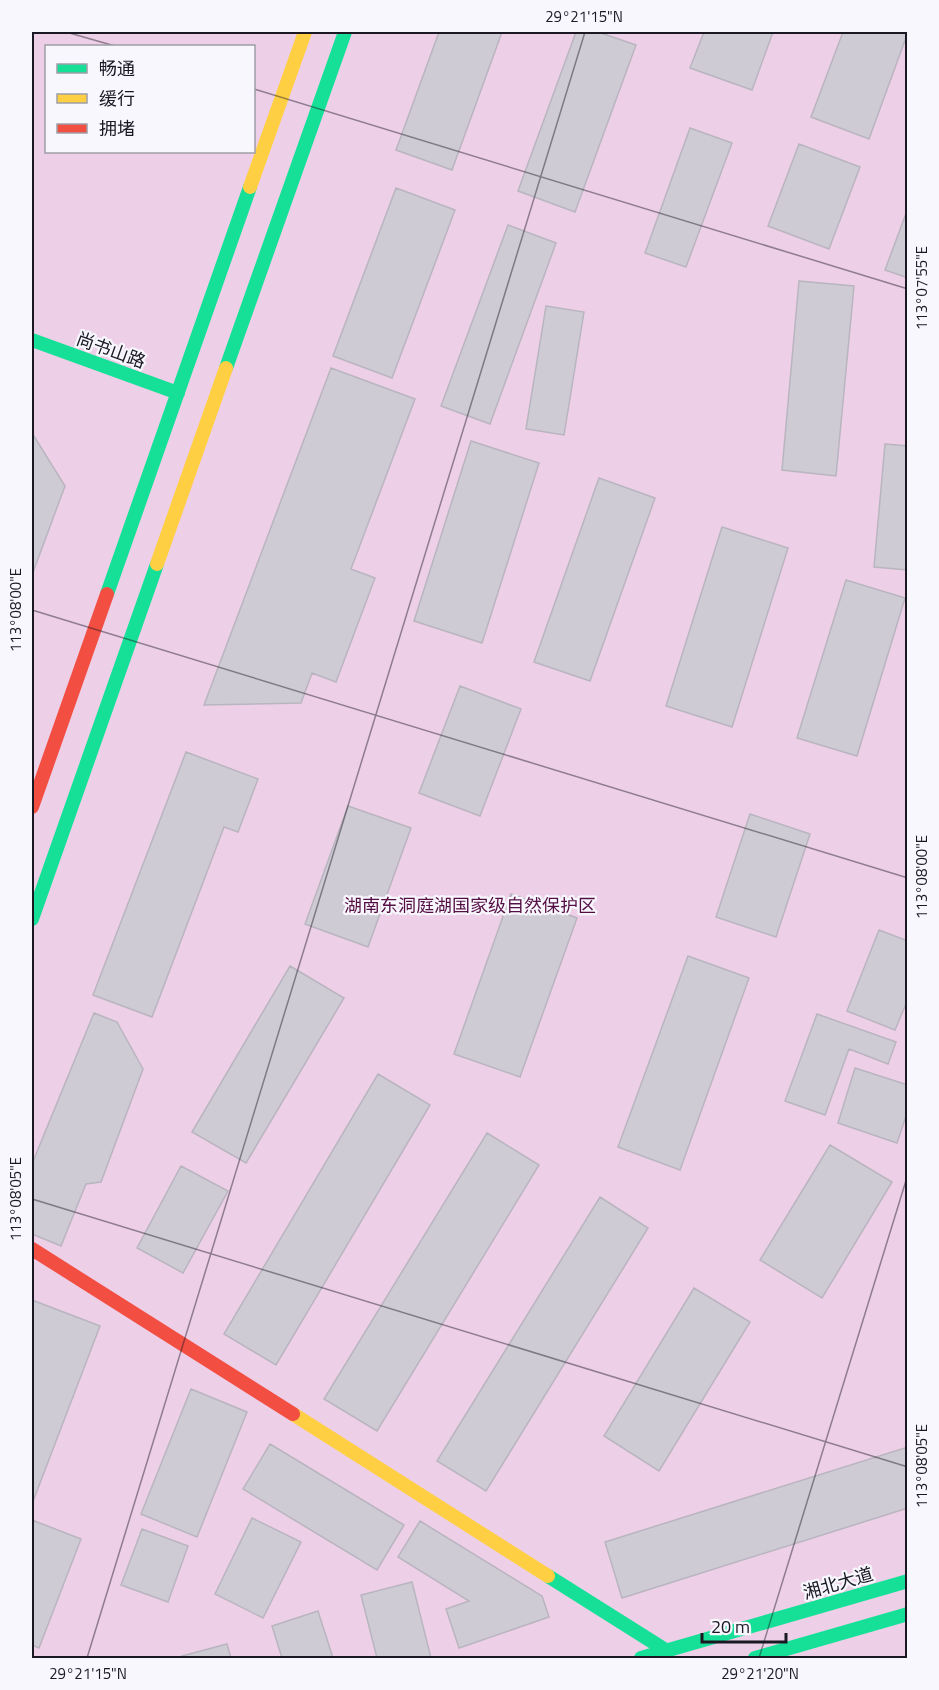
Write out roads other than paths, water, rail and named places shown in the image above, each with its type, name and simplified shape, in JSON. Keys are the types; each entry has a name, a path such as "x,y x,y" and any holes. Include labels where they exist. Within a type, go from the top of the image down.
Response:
{"main road":[{"path":"32,807 305,32"},
{"path":"32,919 345,32"},
{"name":"尚书山路","path":"32,340 178,393"},
{"path":"32,1249 667,1651"},
{"name":"湘北大道","path":"640,1659 908,1581"},
{"path":"755,1659 908,1614"}],"park label":[{"name":"湖南东洞庭湖国家级自然保护区","path":"470,905"}]}
